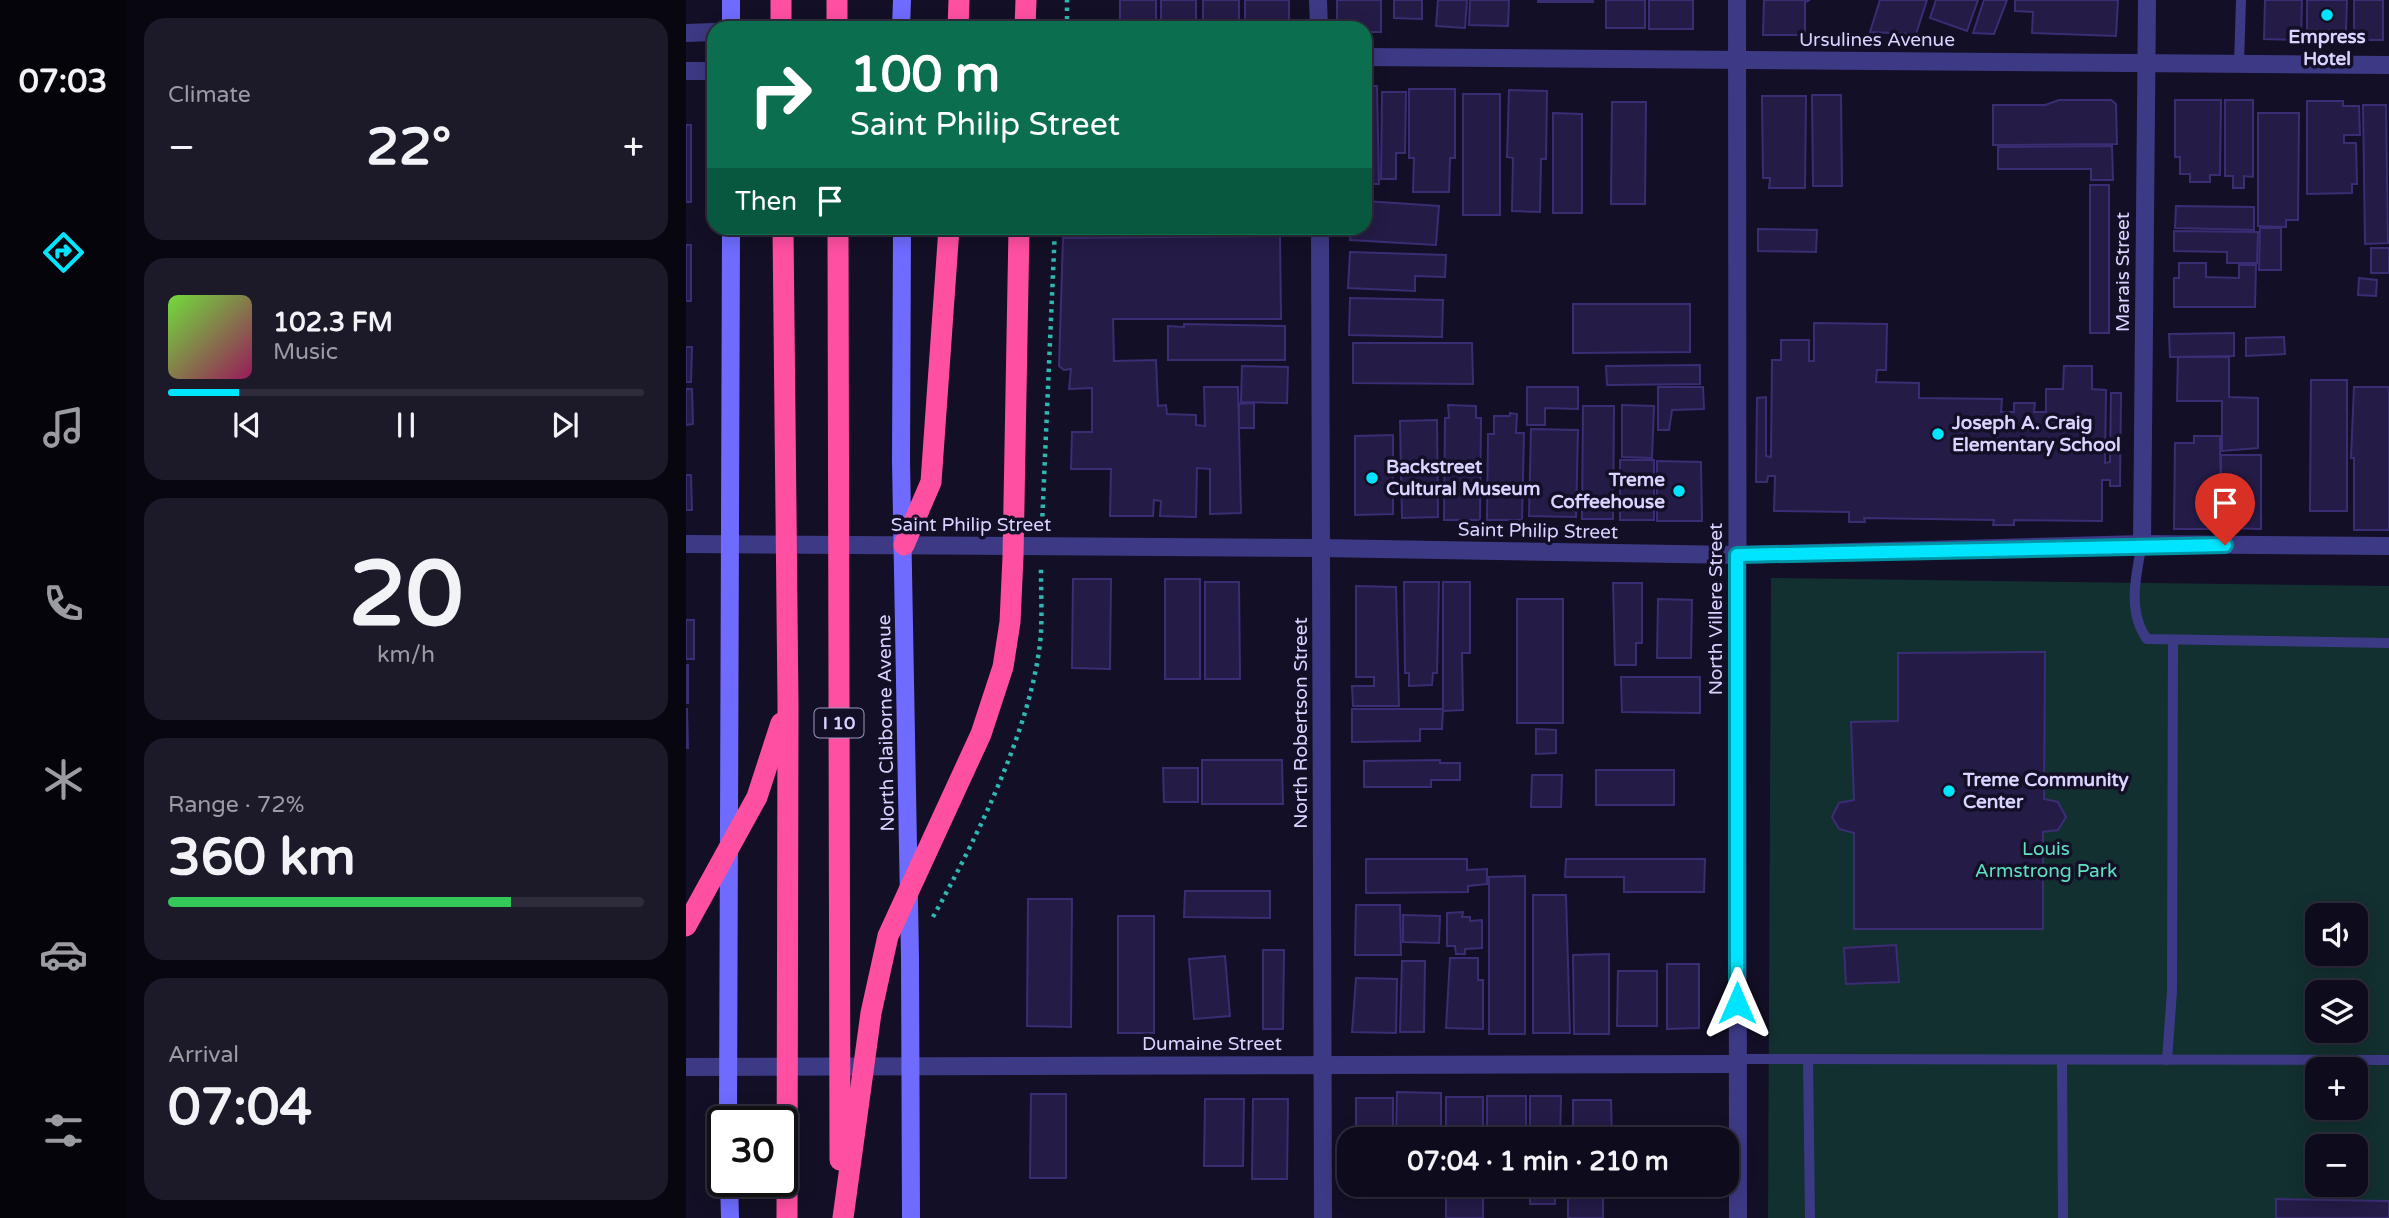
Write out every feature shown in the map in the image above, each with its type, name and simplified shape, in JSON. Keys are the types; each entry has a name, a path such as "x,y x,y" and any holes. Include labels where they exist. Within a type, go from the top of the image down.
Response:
{"highway":[{"path":"781,0 782,21"},
{"path":"837,0 837,21"},
{"path":"958,21 959,0"},
{"path":"1025,21 1026,0"},
{"name":"I 10","path":"783,235 788,704 787,1218"},
{"name":"I 10","path":"838,235 842,1218"},
{"path":"905,545 930,482 949,235"},
{"path":"842,1218 871,1013 888,936 981,734 1003,667 1010,622 1013,557 1019,235"},
{"path":"686,926 757,797 788,704"}],"main road":[{"path":"731,0 731,21"},
{"path":"901,21 902,0"},
{"path":"727,1106 732,544 731,235"},
{"name":"North Claiborne Avenue","path":"902,235 901,461 905,545 912,1065 911,1218"},
{"path":"729,1197 730,1218"}],"street":[{"path":"1318,0 1319,21"},
{"name":"North Villere Street","path":"1737,0 1738,1218"},
{"name":"Marais Street","path":"2142,544 2147,0"},
{"path":"686,33 707,32"},
{"name":"Ursulines Avenue","path":"1372,57 2389,65"},
{"path":"686,71 707,71"},
{"name":"North Robertson Street","path":"1320,235 1324,1218"},
{"name":"Saint Philip Street","path":"686,544 1321,548 1737,555 2142,544 2389,546"},
{"name":"Dumaine Street","path":"686,1067 1737,1061"}],"lane":[{"path":"2239,64 2241,0"},
{"path":"2142,544 2136,577 2135,610 2139,628 2147,639 2389,643"},
{"path":"2167,1060 2172,991 2173,641"},
{"path":"1808,1059 1810,1218"},
{"path":"2062,1059 2063,1218"},
{"path":"1737,1061 2389,1060"}],"path":[{"path":"1067,0 1067,21"}],"green space":[{"name":"Louis Armstrong Park","path":"1771,578 2389,586 2389,1218 1768,1218"}],"building":[{"path":"1120,0 1156,0 1156,21 1120,21"},
{"path":"1161,0 1196,0 1196,21 1161,21"},
{"path":"1203,0 1239,0 1239,21 1203,21"},
{"path":"1245,0 1289,0 1289,21 1245,21"},
{"path":"1337,0 1381,0 1381,32 1372,32 1372,21 1337,21"},
{"path":"1394,0 1422,0 1422,19 1394,18"},
{"path":"1438,0 1467,0 1465,28 1436,26"},
{"path":"1470,0 1509,0 1508,26 1469,25"},
{"path":"1593,0 1593,2 1538,2"},
{"path":"1606,0 1645,0 1645,28 1606,28"},
{"path":"1649,0 1693,0 1693,29 1649,29"},
{"path":"1764,0 1810,0 1805,2 1805,35 1763,35"},
{"path":"1880,0 1927,0 1916,34 1870,32"},
{"path":"1936,0 1978,0 1967,31 1930,18"},
{"path":"1984,0 2007,0 1994,34 1973,33"},
{"path":"2015,0 2118,0 2116,36 2032,33 2033,12 2015,11"},
{"path":"2265,0 2302,0 2301,40 2264,39"},
{"name":"Empress Hotel","path":"2307,0 2347,0 2346,31 2307,30"},
{"path":"2354,0 2383,0 2383,40 2354,40"},
{"path":"1372,86 1377,86 1379,184 1372,184"},
{"path":"1409,89 1455,89 1455,158 1450,158 1449,192 1413,192 1414,158 1409,158"},
{"path":"1509,90 1547,91 1546,159 1541,159 1540,212 1512,211 1513,158 1507,157"},
{"path":"1382,92 1406,92 1405,153 1396,153 1396,179 1381,179"},
{"path":"1463,94 1500,94 1500,215 1463,215"},
{"path":"1812,95 1841,95 1842,186 1813,186"},
{"path":"1762,96 1806,96 1805,188 1769,188 1770,178 1763,178"},
{"path":"2059,100 2111,100 2116,104 2117,144 1993,145 1993,105 2045,105"},
{"path":"2175,100 2221,100 2220,175 2210,175 2210,182 2190,182 2190,174 2180,174 2180,157 2175,157"},
{"path":"2225,100 2253,100 2253,177 2244,176 2244,188 2233,188 2233,176 2225,176"},
{"path":"2307,101 2343,101 2343,106 2359,106 2360,135 2344,135 2344,143 2356,143 2357,184 2352,184 2352,193 2307,194"},
{"path":"1612,102 1646,102 1645,204 1611,204"},
{"path":"2363,105 2386,105 2388,243 2365,244"},
{"path":"1553,113 1582,114 1582,213 1553,213"},
{"path":"2258,113 2299,113 2298,220 2286,220 2286,227 2258,226"},
{"path":"686,125 691,125 691,202 686,202"},
{"path":"2112,146 2113,180 2091,180 2091,169 1998,169 1998,147"},
{"path":"2090,185 2109,185 2109,333 2090,333"},
{"path":"1372,201 1439,206 1436,245 1350,240 1350,235 1372,235"},
{"path":"2176,206 2254,207 2254,230 2175,228"},
{"path":"2260,228 2281,228 2281,270 2259,270"},
{"path":"1758,229 1817,230 1816,252 1758,251"},
{"path":"2174,231 2258,232 2257,263 2227,263 2227,252 2174,251"},
{"path":"1280,236 1281,319 1113,319 1114,361 1156,360 1158,406 1166,405 1167,414 1196,415 1196,425 1205,426 1204,387 1238,387 1241,513 1210,514 1210,469 1197,468 1196,517 1160,516 1161,501 1154,500 1153,516 1110,516 1111,469 1071,469 1072,432 1092,432 1092,388 1069,389 1071,369 1064,370 1059,366 1063,238"},
{"path":"686,245 691,245 691,301 686,301"},
{"path":"2371,248 2389,248 2389,273 2371,273"},
{"path":"1350,252 1446,255 1445,277 1415,276 1415,291 1348,288"},
{"path":"2179,263 2206,263 2206,277 2239,278 2239,265 2256,265 2255,307 2174,307 2174,278 2179,278"},
{"path":"2359,278 2377,280 2376,296 2358,295"},
{"path":"1350,298 1443,300 1442,337 1349,335"},
{"path":"1573,304 1690,304 1690,352 1573,353"},
{"name":"Joseph A. Craig Elementary School","path":"1814,323 1887,324 1886,370 1877,370 1876,382 1919,383 1919,398 2002,399 2001,412 2014,412 2014,403 2035,403 2034,412 2046,412 2046,389 2063,389 2064,366 2092,366 2092,389 2106,390 2105,463 2110,462 2111,393 2121,393 2120,486 2110,486 2110,480 2102,480 2102,521 2014,520 2014,525 1993,525 1994,520 1864,518 1865,522 1849,522 1849,512 1774,511 1775,476 1768,476 1767,482 1756,482 1757,398 1766,397 1766,456 1771,457 1772,360 1781,360 1781,340 1809,340 1809,361 1814,361"},
{"path":"1184,324 1285,326 1285,360 1168,360 1168,326 1184,327"},
{"path":"2234,333 2234,356 2170,357 2169,334"},
{"path":"2284,337 2285,354 2246,356 2246,338"},
{"path":"1353,343 1472,343 1473,384 1353,383"},
{"path":"686,347 692,347 691,382 686,382"},
{"path":"2178,357 2229,357 2229,397 2258,398 2258,448 2222,451 2222,401 2177,401"},
{"path":"1700,365 1700,384 1607,385 1606,366"},
{"path":"1242,366 1288,367 1287,403 1241,402"},
{"path":"2311,380 2347,380 2347,511 2310,511"},
{"path":"1527,387 1578,387 1578,409 1545,408 1545,425 1527,425"},
{"path":"1658,387 1703,387 1704,409 1672,410 1669,430 1658,430"},
{"path":"2354,387 2389,387 2389,530 2354,530 2354,458 2351,458"},
{"path":"686,389 692,389 693,424 686,425"},
{"path":"1254,403 1254,428 1239,428 1239,404"},
{"path":"1448,405 1476,406 1476,418 1481,418 1480,520 1444,520 1445,418 1449,418"},
{"path":"1622,405 1654,406 1652,458 1622,457"},
{"path":"1583,406 1614,406 1613,519 1582,519"},
{"path":"1510,413 1517,414 1516,433 1524,433 1522,520 1487,520 1488,434 1494,434 1494,416 1510,416"},
{"path":"1437,420 1438,517 1402,518 1400,421"},
{"path":"1531,429 1578,430 1576,517 1529,516"},
{"path":"1393,435 1393,514 1355,515 1355,436"},
{"path":"2194,436 2220,436 2221,529 2174,529 2175,443 2194,443"},
{"path":"2221,455 2261,455 2261,529 2221,528"},
{"path":"1620,460 1654,460 1654,520 1620,520"},
{"name":"Treme Coffeehouse","path":"1657,461 1701,462 1702,521 1657,521"},
{"path":"686,475 691,475 692,510 686,510"},
{"path":"1073,579 1111,579 1110,669 1072,668"},
{"path":"1165,579 1200,579 1200,679 1165,679"},
{"path":"1205,582 1239,582 1240,679 1205,679"},
{"path":"1404,582 1439,582 1437,673 1433,673 1432,685 1409,686 1409,673 1405,673"},
{"path":"1443,582 1470,582 1470,653 1462,653 1463,710 1443,711"},
{"path":"1613,583 1642,583 1642,643 1636,643 1636,665 1615,665"},
{"path":"1356,586 1396,587 1399,706 1353,706 1352,686 1374,686 1374,677 1356,677"},
{"path":"1517,599 1563,599 1563,723 1517,723"},
{"path":"1658,599 1692,600 1691,658 1657,658"},
{"path":"686,620 694,620 694,659 686,659"},
{"name":"Treme Community Center","path":"2045,652 2044,799 2058,802 2066,817 2058,830 2043,832 2043,929 1854,929 1854,833 1839,829 1832,817 1839,803 1854,800 1851,722 1898,721 1898,653"},
{"path":"688,665 688,703 686,703"},
{"path":"1621,677 1700,677 1700,713 1622,712"},
{"path":"687,709 688,748 686,748"},
{"path":"1352,709 1443,709 1442,729 1420,729 1420,741 1352,742"},
{"path":"1536,729 1556,730 1556,753 1536,754"},
{"path":"1202,760 1282,760 1283,804 1202,804"},
{"path":"1440,760 1440,763 1460,763 1460,780 1431,780 1431,787 1364,787 1364,761"},
{"path":"1163,768 1198,768 1198,802 1164,802"},
{"path":"1596,770 1674,770 1674,805 1596,805"},
{"path":"1532,775 1562,775 1561,807 1531,807"},
{"path":"1366,859 1467,859 1467,870 1487,869 1487,884 1468,886 1468,892 1366,893"},
{"path":"1566,859 1705,859 1704,892 1624,892 1624,877 1565,877"},
{"path":"1525,876 1525,1034 1489,1034 1489,877"},
{"path":"1185,891 1270,891 1270,918 1184,917"},
{"path":"1533,895 1566,895 1570,1033 1533,1033"},
{"path":"1028,899 1072,899 1071,1027 1027,1026"},
{"path":"1356,905 1400,905 1401,955 1355,955"},
{"path":"1463,912 1462,917 1470,917 1470,921 1482,920 1482,948 1465,949 1465,954 1456,954 1455,946 1447,946 1447,913"},
{"path":"1403,915 1440,916 1439,943 1403,942"},
{"path":"1118,916 1154,916 1154,1033 1118,1033"},
{"path":"1896,945 1899,982 1846,984 1844,948"},
{"path":"1263,950 1284,950 1283,1029 1263,1029"},
{"path":"1609,954 1609,1034 1574,1034 1573,955"},
{"path":"1225,956 1230,1016 1194,1019 1189,959"},
{"path":"1450,958 1478,958 1478,980 1483,980 1483,1029 1446,1028"},
{"path":"1402,961 1425,961 1424,1032 1400,1032"},
{"path":"1667,964 1699,964 1699,1028 1667,1029"},
{"path":"1618,971 1657,971 1657,1026 1617,1026"},
{"path":"1356,978 1397,979 1396,1033 1352,1032"},
{"path":"1397,1092 1441,1093 1441,1127 1396,1127"},
{"path":"1031,1094 1066,1094 1066,1178 1030,1178"},
{"path":"1487,1096 1526,1096 1526,1127 1487,1127"},
{"path":"1530,1096 1561,1096 1560,1127 1530,1127"},
{"path":"1446,1097 1483,1097 1483,1127 1446,1127"},
{"path":"1356,1098 1393,1098 1393,1127 1356,1127"},
{"path":"1205,1099 1244,1099 1243,1166 1204,1166"},
{"path":"1253,1099 1288,1099 1287,1179 1252,1179"},
{"path":"1573,1100 1611,1100 1612,1127 1573,1127"},
{"path":"1446,1197 1483,1197 1483,1218 1446,1218"},
{"path":"1530,1197 1555,1197 1555,1204 1530,1204"},
{"path":"1568,1197 1603,1197 1603,1218 1568,1218"},
{"path":"2276,1199 2389,1201 2389,1218 2276,1218"}],"place":[{"name":"Empress Hotel","path":"2327,15"},
{"name":"Joseph A. Craig Elementary School","path":"1938,434"},
{"name":"Backstreet Cultural Museum","path":"1372,478"},
{"name":"Treme Coffeehouse","path":"1679,491"},
{"name":"Treme Community Center","path":"1949,791"}],"route":[{"path":"1737,1003 1737,555 2142,544 2225,545"}]}
